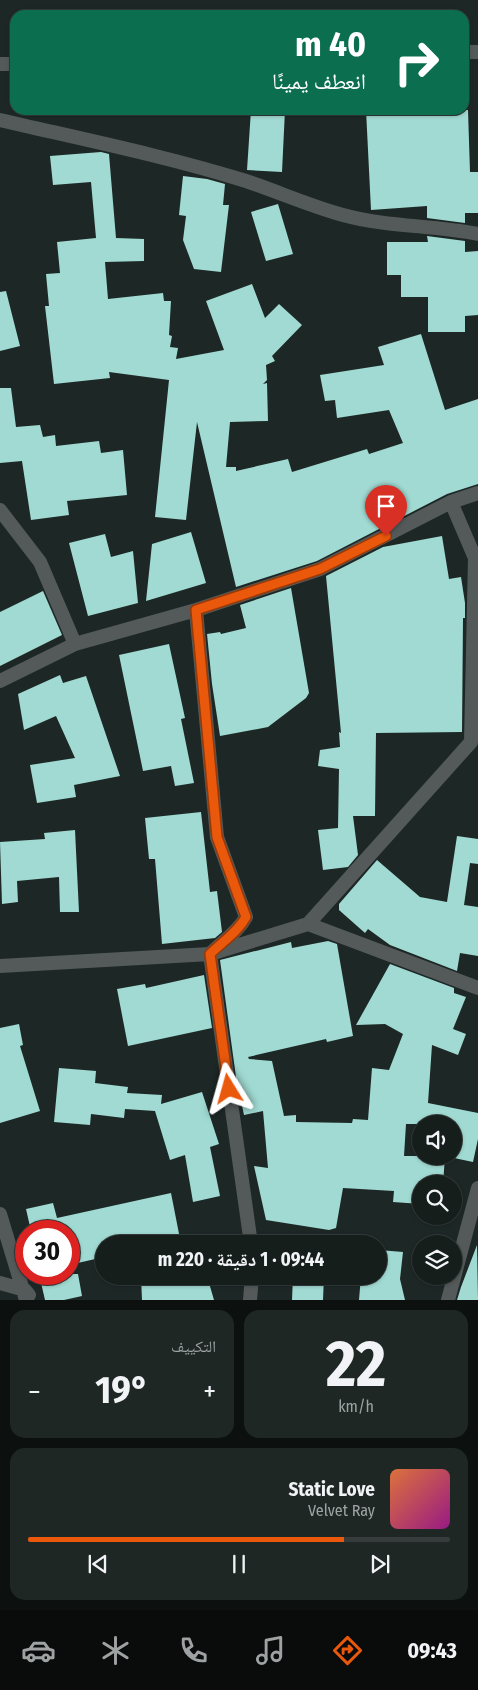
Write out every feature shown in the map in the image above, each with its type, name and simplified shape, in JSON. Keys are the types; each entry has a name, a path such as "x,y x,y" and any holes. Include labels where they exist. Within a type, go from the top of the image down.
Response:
{"street":[{"path":"0,120 119,147 246,181 343,215 377,222 451,229 478,234"},
{"path":"0,680 75,644 196,610 320,569 451,502 478,493"},
{"path":"0,966 210,954 308,924 471,742 476,558 451,502"},
{"path":"0,510 40,562 75,644"},
{"path":"196,610 217,837 246,917 240,927 227,936 210,954"},
{"path":"308,924 478,988"},
{"path":"210,954 250,1235"},
{"path":"448,1300 478,1188"},
{"path":"0,1214 28,1297"},
{"path":"0,1283 28,1297"},
{"path":"250,1300 251,1285"}],"building":[{"path":"251,115 285,115 282,172 247,170"},
{"path":"366,115 468,115 470,172 478,172 478,213 465,213 465,223 427,218 427,206 371,210"},
{"path":"101,152 109,154 116,238 144,239 144,261 105,262 108,299 163,293 164,301 171,301 169,335 172,336 170,347 178,348 176,359 224,350 206,301 252,284 265,318 279,304 302,325 272,356 275,361 266,365 267,380 263,384 267,383 268,421 230,422 226,467 236,467 236,471 288,459 292,472 367,449 369,454 403,443 389,410 337,418 335,400 325,401 320,375 384,365 378,347 421,334 445,410 478,399 478,484 447,494 317,561 236,587 197,422 186,520 155,517 169,380 109,372 110,378 54,384 45,306 49,306 46,274 60,273 57,242 96,238 91,182 53,185 50,156"},
{"path":"183,176 207,179 225,184 223,205 229,205 221,272 194,269 183,240 186,216 179,215"},
{"path":"278,204 293,254 266,261 251,212"},
{"path":"427,236 465,241 465,252 478,251 478,315 465,316 465,332 428,332 428,297 401,297 401,275 387,275 387,242 428,242"},
{"path":"6,291 20,346 0,351 0,292"},
{"path":"0,388 11,388 16,427 40,425 43,437 55,435 56,446 99,441 101,453 123,450 127,495 67,501 69,515 31,520 22,461 0,463"},
{"path":"191,532 206,583 146,601 152,544"},
{"path":"105,534 111,557 133,551 138,603 88,616 69,543"},
{"path":"442,536 449,579 461,577 465,603 465,618 463,618 462,732 376,733 375,816 353,816 358,855 348,867 323,870 318,830 338,828 339,769 318,766 320,750 340,747 339,732 341,733 326,576 383,547"},
{"path":"291,588 309,693 306,698 268,727 220,736 207,634 220,632 221,634 246,628 240,605"},
{"path":"43,591 62,635 0,666 0,612"},
{"path":"169,644 185,718 181,719 194,783 175,786 171,766 143,771 119,655"},
{"path":"60,675 63,683 86,676 120,776 74,785 76,797 37,803 30,765 75,758 56,716 24,730 18,694"},
{"path":"201,812 210,892 217,891 222,932 215,938 162,944 155,859 149,859 145,818"},
{"path":"75,830 79,912 60,912 59,877 17,881 18,902 2,904 0,842 45,839 44,833"},
{"path":"457,836 478,839 478,864 470,863 464,905 478,907 478,956 460,953 457,971 390,945 368,929 365,933 339,910 339,904 377,860 420,897 447,902"},
{"path":"328,941 337,944 353,1036 327,1042 326,1039 248,1057 249,1059 272,1061 284,1116 296,1115 296,1122 352,1123 353,1119 368,1120 372,1068 389,1070 403,1034 385,1024 356,1025 390,964 454,988 454,993 466,997 453,1029 466,1034 458,1055 432,1045 428,1103 478,1113 478,1139 473,1162 462,1160 462,1115 412,1115 412,1124 406,1124 404,1156 412,1156 412,1165 444,1165 444,1175 412,1175 412,1203 393,1202 394,1191 343,1188 336,1228 329,1230 266,1220 254,1166 268,1168 263,1111 244,1115 236,1077 220,960 291,942 292,948"},
{"path":"204,975 212,1028 128,1046 117,989 145,984 146,988"},
{"path":"19,1024 23,1045 20,1046 40,1111 0,1123 0,1028"},
{"path":"59,1068 96,1071 95,1083 128,1087 127,1093 162,1095 161,1104 202,1092 219,1144 210,1147 220,1196 193,1202 185,1155 170,1160 155,1111 125,1109 124,1118 91,1114 90,1125 54,1122"},
{"path":"171,1193 179,1235 95,1235 95,1259 80,1262 80,1220 28,1220 26,1209 53,1203 57,1218"},
{"path":"477,1245 478,1300 457,1300"},
{"path":"387,1251 403,1252 400,1279 405,1300 359,1300 360,1285 387,1285"},
{"path":"42,1285 80,1285 82,1296 64,1300 45,1300"},
{"path":"141,1285 210,1285 214,1300 142,1300"},
{"path":"293,1285 324,1285 323,1300 292,1300"}],"route":[{"path":"229,1089 210,954 227,936 240,927 246,917 217,837 196,610 320,569 386,536"}]}
